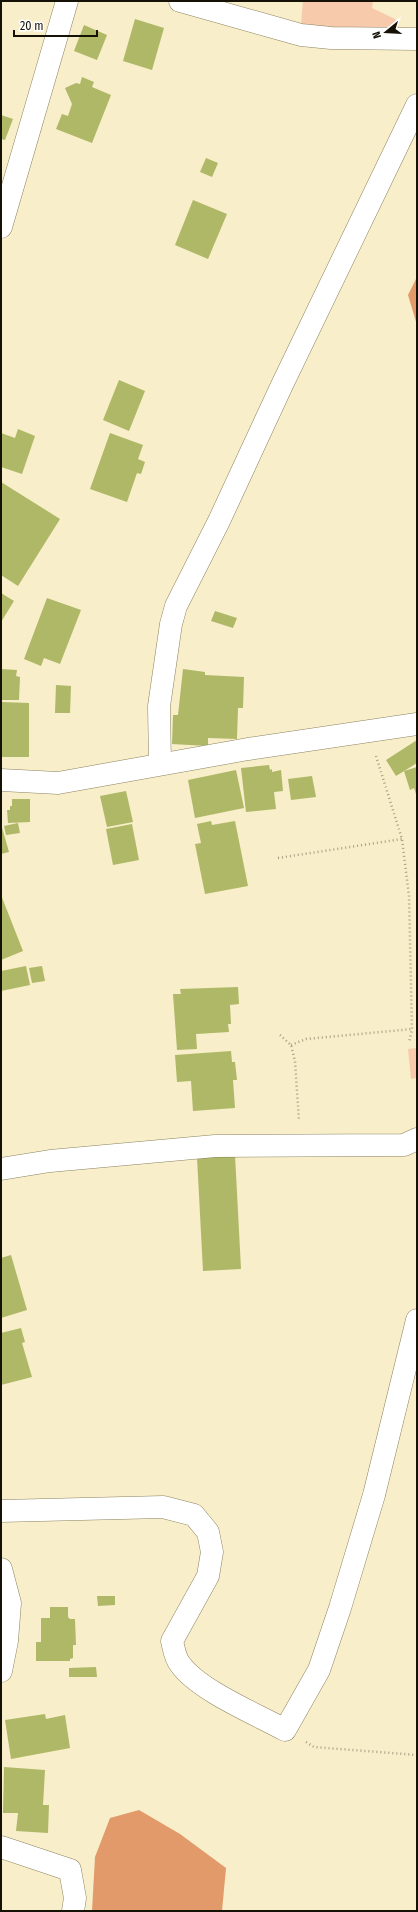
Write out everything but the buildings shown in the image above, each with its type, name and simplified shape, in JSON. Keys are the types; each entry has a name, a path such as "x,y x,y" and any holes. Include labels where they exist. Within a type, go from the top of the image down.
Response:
{"street":[{"path":"1,227 67,1"},
{"path":"180,1 301,35 331,38 417,39"},
{"path":"160,764 159,706 170,624 176,606 219,521 292,363 417,105"},
{"path":"1,780 58,783 160,764 417,724"},
{"path":"1,1169 50,1161 215,1146 404,1145 417,1139"},
{"path":"1,1511 163,1507 194,1515 208,1532 212,1552 208,1576 172,1641 175,1653 180,1664 202,1686 285,1730 319,1670 340,1608 374,1495 417,1320"},
{"path":"1,1569 10,1603 7,1641 1,1671"},
{"path":"1,1847 70,1870 75,1898 73,1911"}],"path":[{"path":"368,731 390,796 402,839 409,896 412,1029 409,1042"},
{"path":"278,858 402,839"},
{"path":"291,1046 306,1039 412,1029"},
{"path":"280,1036 291,1046 295,1061 299,1146"},
{"path":"285,1730 314,1747 417,1755"}],"shaded area":[{"path":"303,1 373,1 372,8 395,19 399,27 333,29 301,24"},
{"path":"417,277 417,325 408,295"},
{"path":"417,1048 417,1078 411,1079 408,1049"},
{"path":"139,1810 180,1834 226,1868 222,1911 92,1911 95,1857 110,1818"}]}
